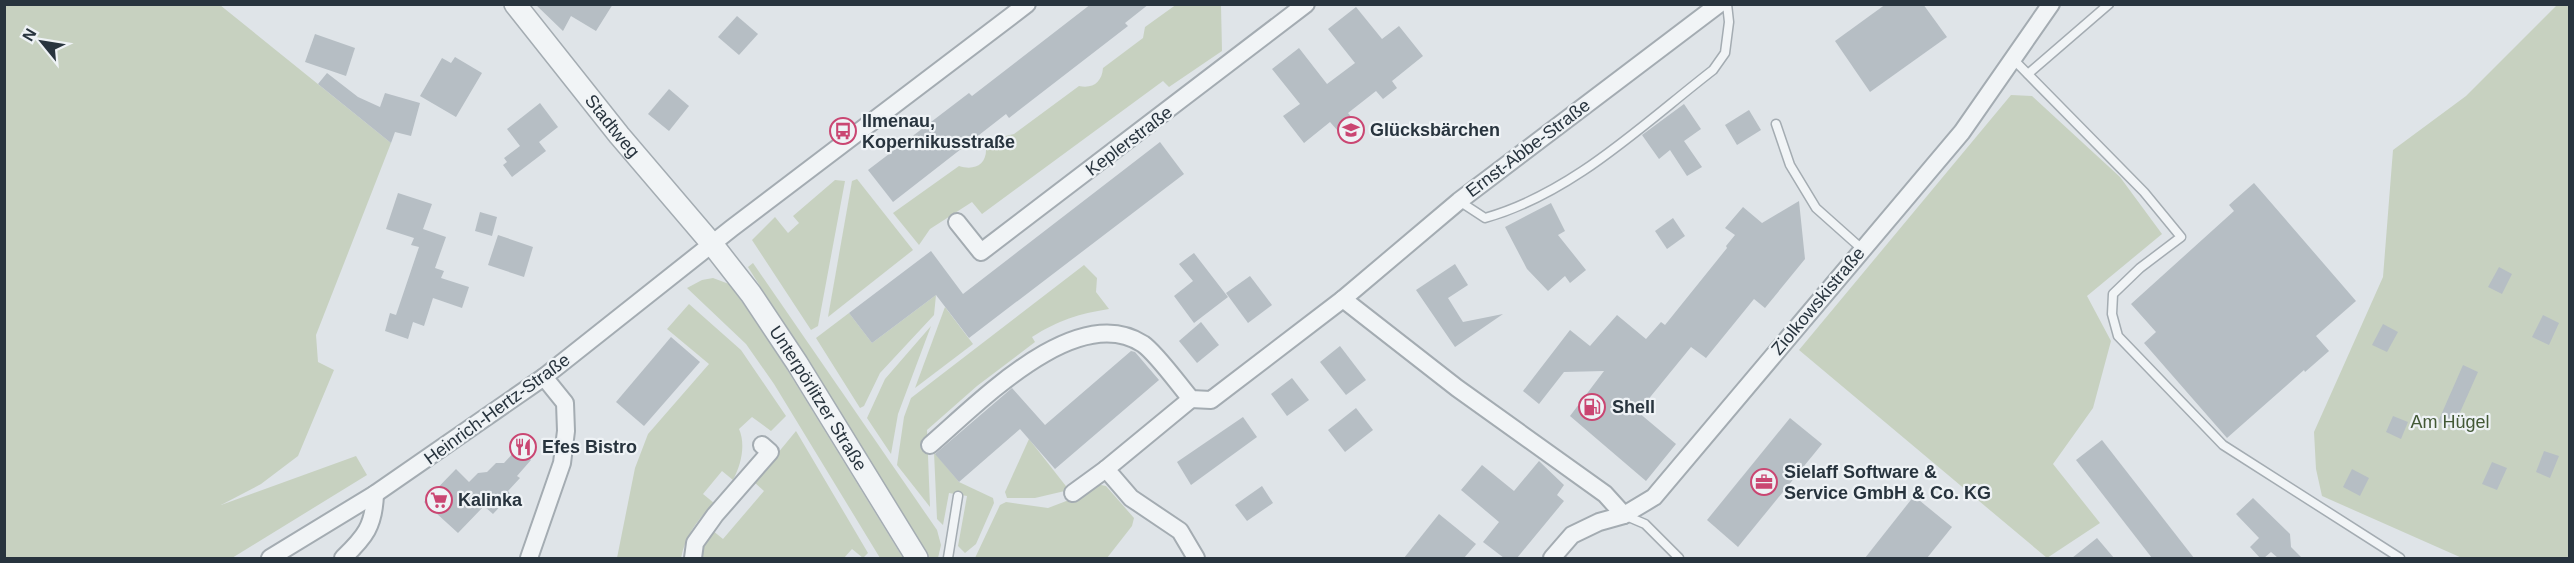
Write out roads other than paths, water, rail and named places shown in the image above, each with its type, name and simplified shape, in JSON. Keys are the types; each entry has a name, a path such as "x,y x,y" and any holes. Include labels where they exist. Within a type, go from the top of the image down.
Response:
{"street":[{"name":"Heinrich-Hertz-Straße","path":"270,558 375,494 544,377 712,244 1027,4"},
{"name":"Keplerstraße","path":"957,222 981,252 1306,4"},
{"name":"Ernst-Abbe-Straße","path":"1191,399 1211,400 1343,299 1459,201 1719,4"},
{"name":"Ziolkowskistraße","path":"1552,558 1572,535 1599,522 1624,515 1654,497 1962,132 2051,4"},
{"name":"Stadtweg","path":"520,6 619,135 712,244"},
{"name":"Unterpörlitzer Straße","path":"712,244 751,294 917,558"},
{"path":"1343,299 1457,387 1605,494 1624,515"},
{"path":"930,446 1014,373 1061,345 1105,332 1121,334 1144,345 1191,399 1073,493"},
{"path":"528,558 562,463 566,431 565,403 544,377"},
{"path":"693,558 695,543 715,515 770,452 762,445"},
{"path":"1106,469 1131,498 1180,531 1196,558"},
{"path":"343,558 362,539 374,516 375,494"}],"lane":[{"path":"1459,201 1485,218 1513,210 1573,179 1713,70 1725,53 1729,22 1727,4"},
{"path":"2028,74 2109,4"},
{"path":"2013,59 2144,192 2181,237 2140,268 2113,294 2112,314 2118,336 2223,445 2400,558"},
{"path":"1776,124 1790,165 1816,208 1862,249"},
{"path":"948,558 958,496"},
{"path":"1624,515 1644,524 1679,558"}],"place":[{"name":"Glücksbärchen","path":"1351,130"},
{"name":"Ilmenau, Kopernikusstraße","path":"843,131"},
{"name":"Shell","path":"1592,407"},
{"name":"Efes Bistro","path":"523,447"},
{"name":"Sielaff Software & Service GmbH & Co. KG","path":"1764,482"},
{"name":"Kalinka","path":"439,500"}],"park label":[{"name":"Am Hügel","path":"2450,422"}]}
